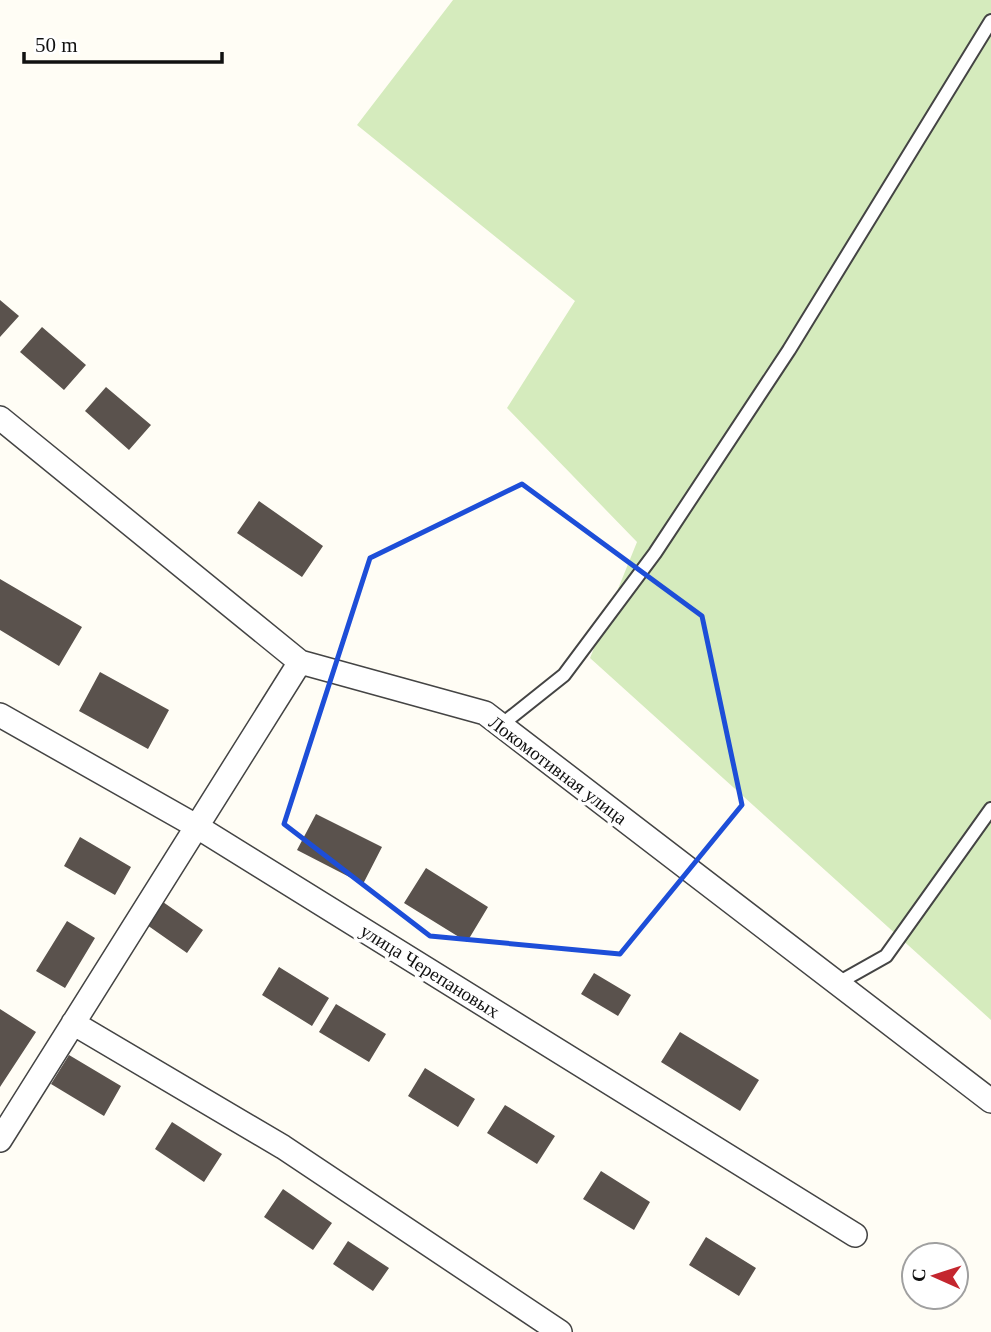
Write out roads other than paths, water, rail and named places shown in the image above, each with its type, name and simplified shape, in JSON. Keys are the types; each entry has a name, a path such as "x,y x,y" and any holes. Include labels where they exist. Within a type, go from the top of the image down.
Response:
{"street":[{"name":"Локомотивная улица","path":"0,418 300,662 485,713 991,1101"},
{"path":"0,1140 300,662"},
{"name":"улица Черепановых","path":"0,715 196,826 855,1235"},
{"path":"73,1023 283,1147 560,1332"}],"lane":[{"path":"500,726 564,675 655,553 789,350 991,21"},
{"path":"838,984 886,956 991,810"}]}
